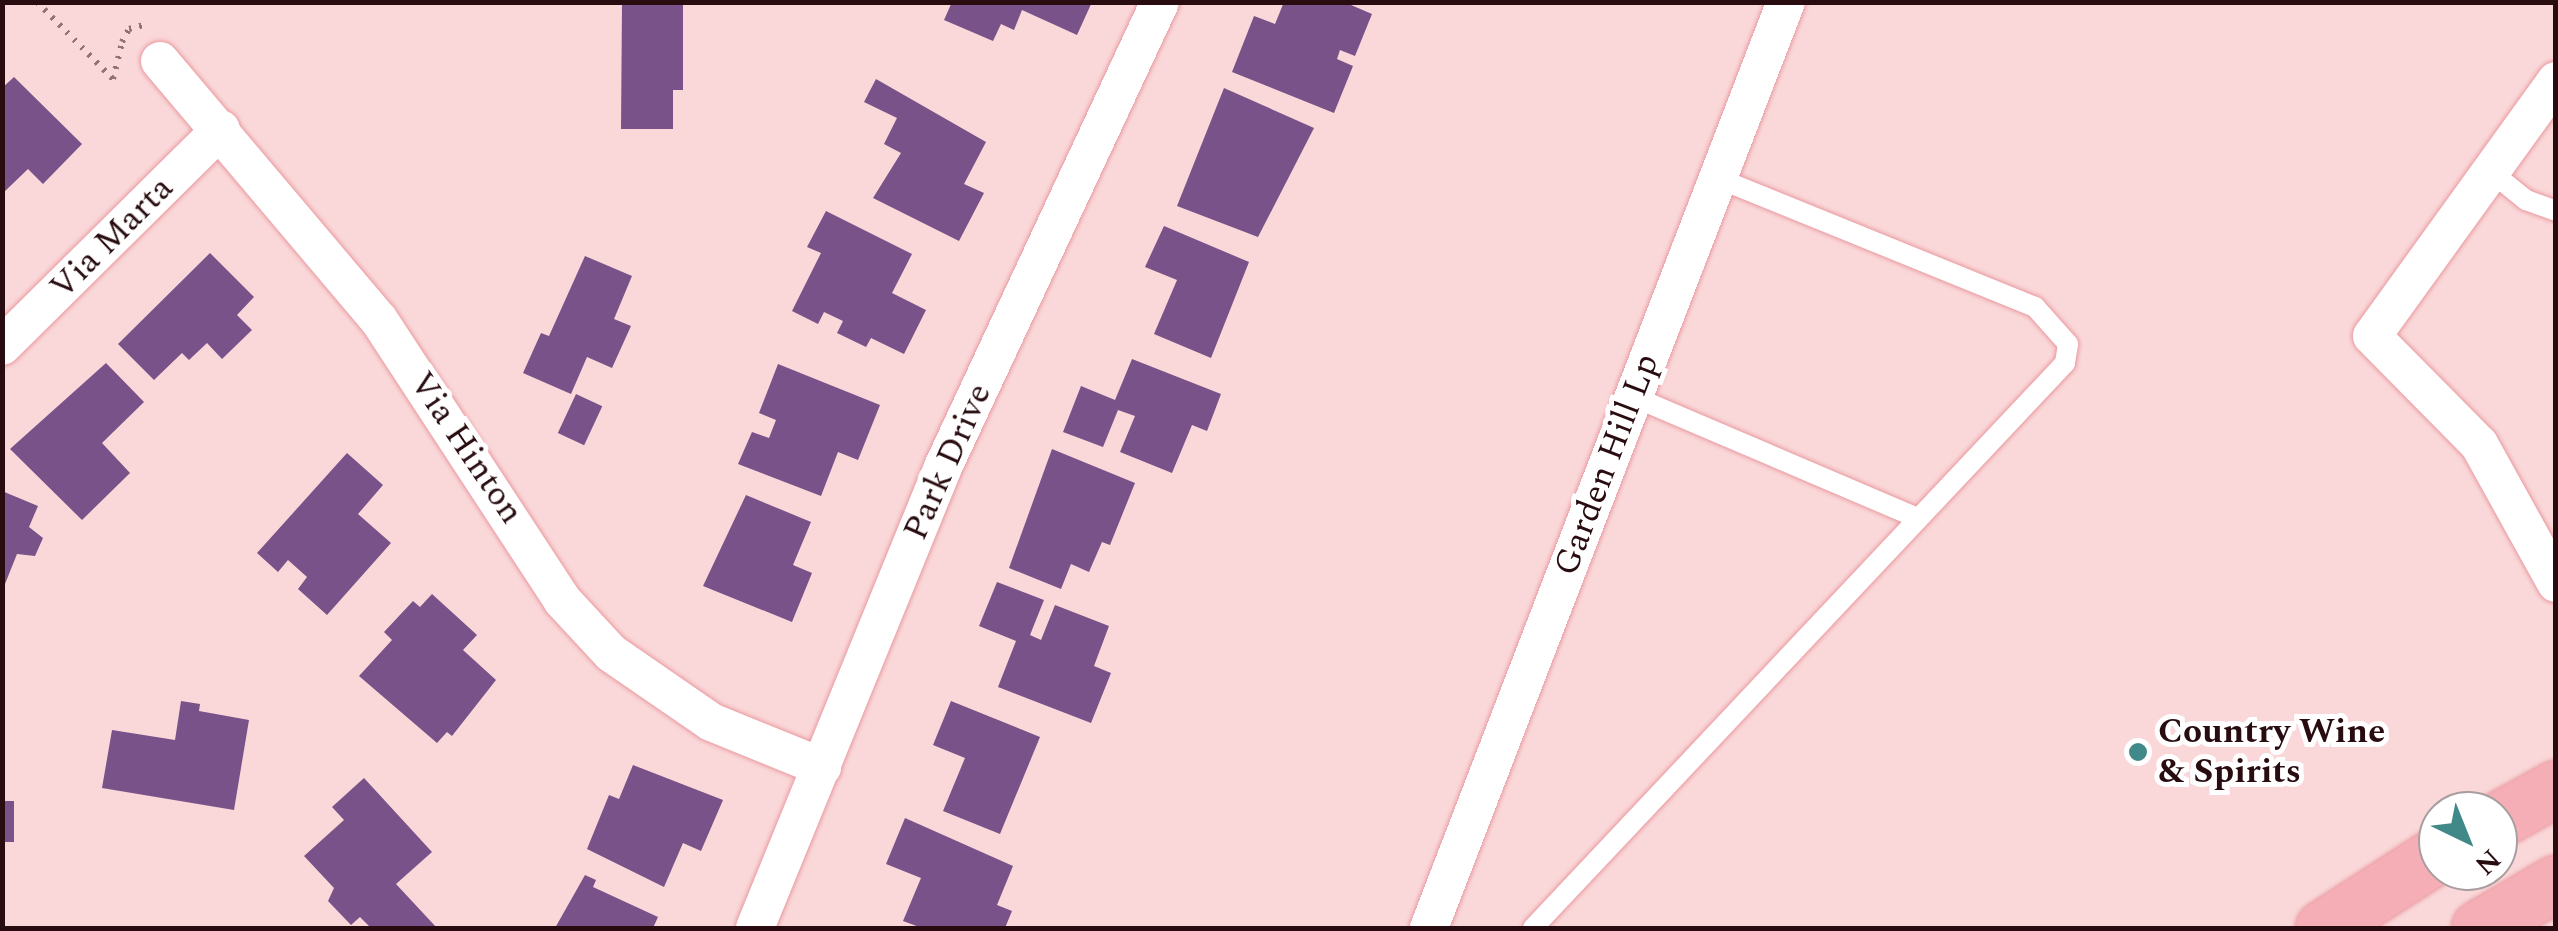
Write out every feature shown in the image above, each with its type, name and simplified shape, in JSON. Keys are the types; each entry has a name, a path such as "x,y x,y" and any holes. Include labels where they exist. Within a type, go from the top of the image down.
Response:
{"main road":[{"path":"2518,809 2556,788"},
{"path":"2323,928 2418,867"},
{"path":"2479,928 2556,882"}],"street":[{"name":"Park Drive","path":"755,928 943,467 1160,2"},
{"name":"Garden Hill Lp","path":"1429,928 1786,2"},
{"name":"Via Hinton","path":"160,61 379,320 562,600 611,653 710,722 822,766"},
{"path":"2556,81 2372,336 2480,444 2556,583"},
{"name":"Via Marta","path":"2,346 221,130"}],"lane":[{"path":"2490,172 2526,200 2556,210"},
{"path":"1532,928 2065,363 2068,344 2035,306 1718,178"},
{"path":"1634,397 1918,518"}],"path":[{"path":"38,2 113,79"}],"building":[{"path":"622,2 683,2 683,90 673,90 673,129 621,129"},
{"path":"952,2 1092,2 1077,35 1022,10 1014,30 1001,24 993,41 944,20"},
{"path":"1284,2 1344,2 1372,14 1355,56 1340,50 1337,59 1353,66 1334,113 1232,72 1254,16 1275,24"},
{"path":"14,77 82,144 43,184 28,169 2,194 2,88"},
{"path":"876,79 986,142 964,184 984,193 959,241 873,198 901,153 884,144 897,118 864,102"},
{"path":"1224,88 1314,128 1258,237 1177,206"},
{"path":"826,211 912,254 892,293 926,310 904,354 871,338 866,347 837,333 843,321 824,312 818,324 792,311 821,253 807,247"},
{"path":"1164,226 1249,262 1211,358 1154,334 1177,280 1145,267"},
{"path":"210,253 254,297 237,315 252,330 222,359 207,343 189,360 182,353 154,380 118,344"},
{"path":"585,256 632,276 614,319 631,326 612,368 587,357 571,394 523,373 541,333 549,336"},
{"path":"1132,359 1221,394 1207,431 1192,425 1172,473 1120,452 1135,416 1118,410 1103,447 1063,432 1081,386 1115,400"},
{"path":"106,363 144,402 102,443 130,473 82,520 10,449"},
{"path":"778,364 880,405 858,460 838,452 821,496 738,464 752,432 769,438 776,420 759,413"},
{"path":"576,394 602,406 584,445 558,433"},
{"path":"1052,449 1135,483 1110,545 1102,542 1089,572 1071,564 1061,589 1009,568"},
{"path":"347,453 383,485 358,514 391,543 327,615 298,589 307,577 288,560 278,572 257,553"},
{"path":"2,491 38,506 29,527 43,538 35,556 17,554 3,589"},
{"path":"746,495 811,522 793,565 812,573 792,622 703,586"},
{"path":"997,582 1044,600 1030,635 1041,640 1055,605 1109,626 1094,666 1111,673 1091,723 998,687 1016,641 979,626"},
{"path":"432,594 477,635 463,650 496,680 452,736 447,732 437,743 359,676 392,640 384,632 413,601 420,607"},
{"path":"181,701 200,704 199,711 249,720 234,810 102,788 112,730 175,740"},
{"path":"951,701 1040,737 1000,834 943,811 965,758 933,745"},
{"path":"633,765 723,800 701,851 683,843 664,887 587,849 609,795 619,799"},
{"path":"364,778 432,852 396,884 437,928 371,928 360,917 351,925 328,901 334,888 304,856 344,820 332,807"},
{"path":"2,801 14,801 14,842 2,842"},
{"path":"905,818 1013,866 997,905 1012,911 1005,928 922,928 903,921 921,878 886,864"},
{"path":"585,875 596,880 593,887 658,917 653,928 555,928"}],"place":[{"name":"Country Wine & Spirits","path":"2138,752"}]}
